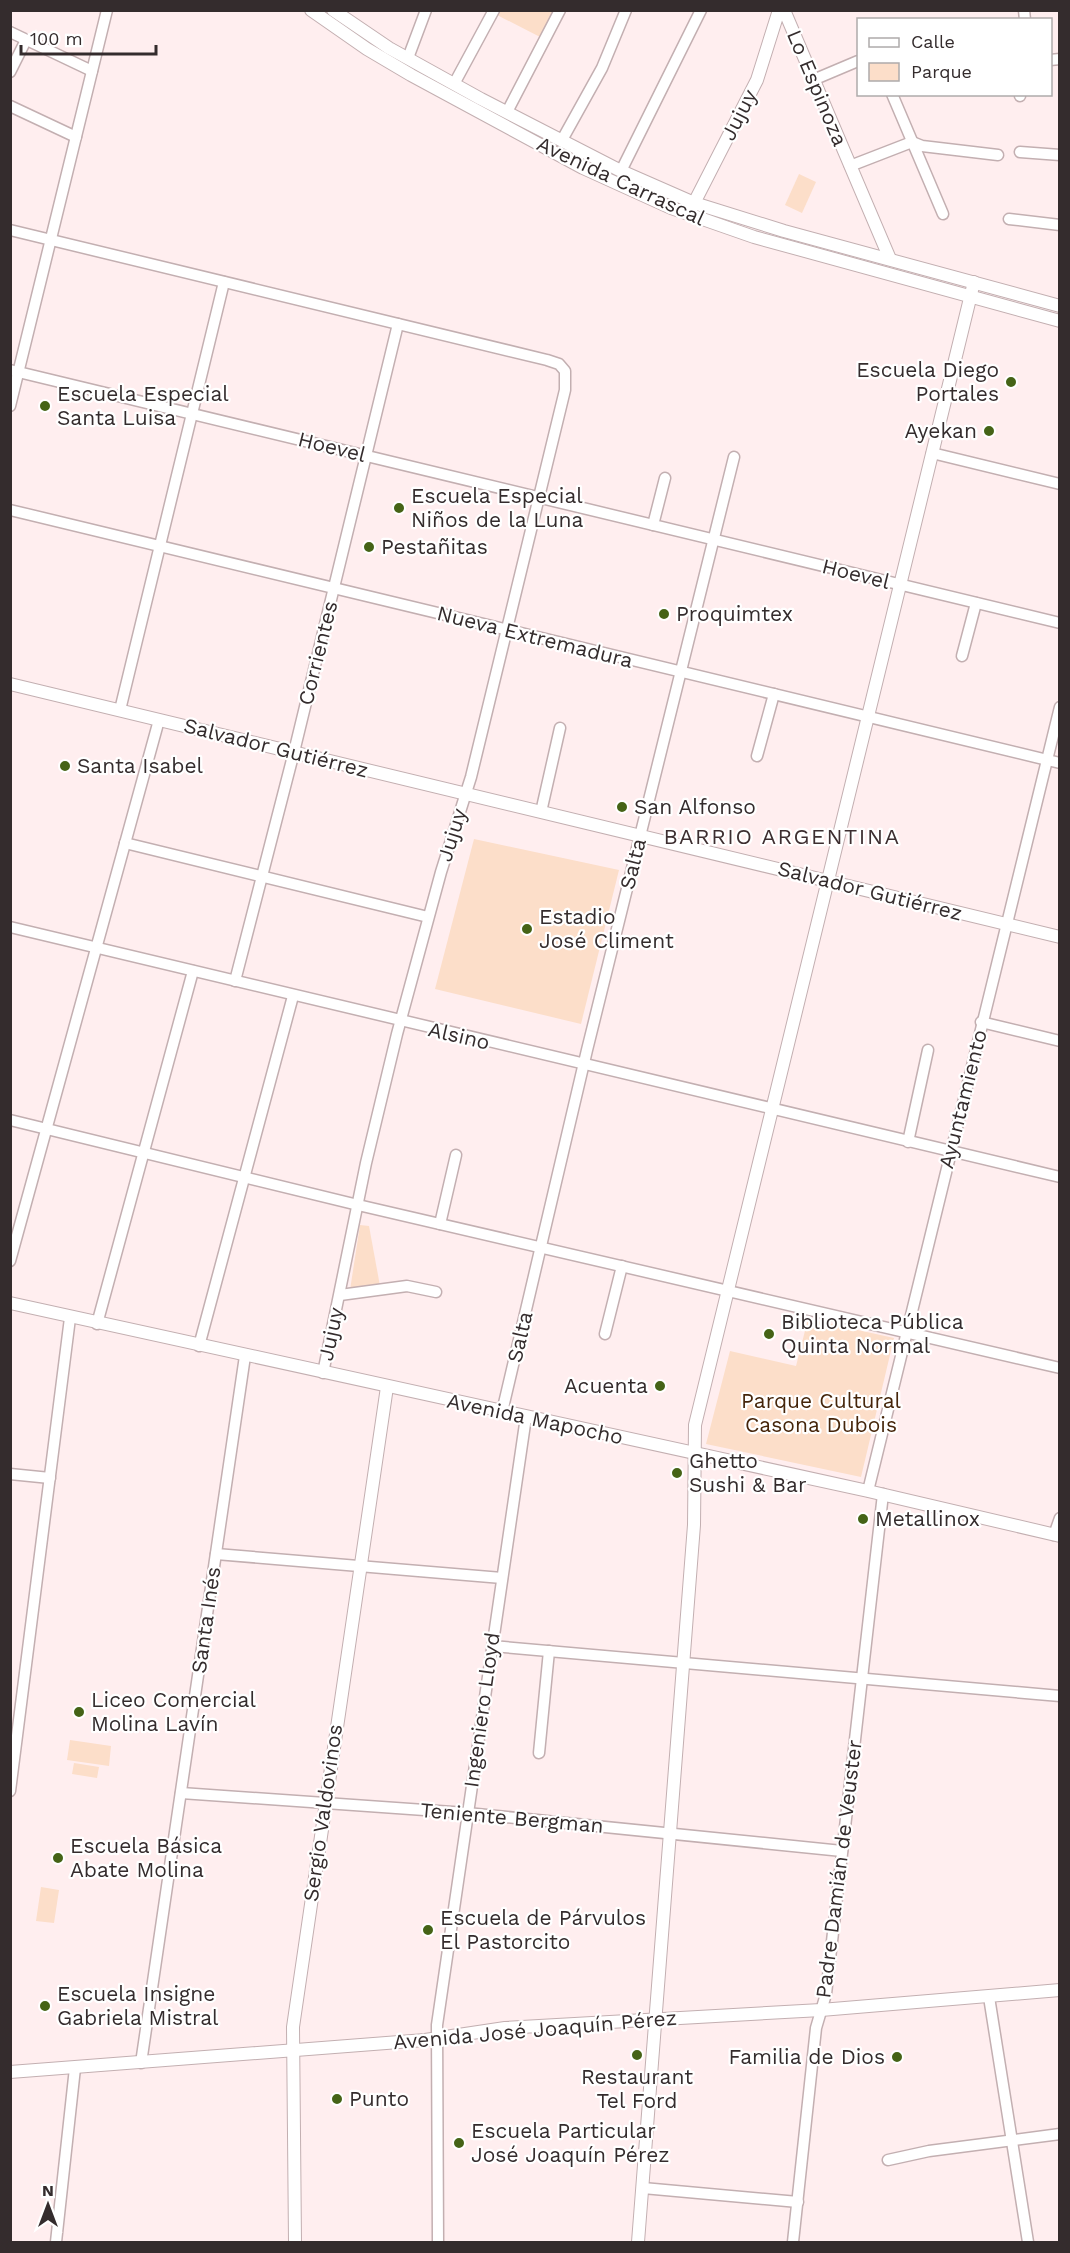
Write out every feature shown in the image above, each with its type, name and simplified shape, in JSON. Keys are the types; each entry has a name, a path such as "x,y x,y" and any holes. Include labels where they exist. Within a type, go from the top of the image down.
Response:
{"main road":[{"name":"Avenida Carrascal","path":"311,10 367,49 442,92 583,168 688,215 754,237 1059,321"},
{"name":"Avenida Carrascal","path":"333,10 408,58 454,84 621,171 694,202 747,221 1059,306"},
{"name":"Jujuy","path":"688,215 757,80 779,10"},
{"name":"Lo Espinoza","path":"784,10 890,259"},
{"path":"638,2242 694,1525 695,1425 974,282"},
{"name":"Salvador Gutiérrez","path":"10,684 1059,937"},
{"name":"Avenida Mapocho","path":"10,1303 526,1418 884,1494 1057,1535"},
{"name":"Sergio Valdovinos","path":"295,2242 292,2050 294,2014 387,1387"},
{"name":"Avenida José Joaquín Pérez","path":"10,2072 436,2038 505,2028 821,2010 1059,1990"}],"street":[{"path":"10,406 15,371 108,10"},
{"path":"408,58 426,10"},
{"path":"454,84 495,10"},
{"path":"507,112 560,10"},
{"path":"562,140 602,68 626,10"},
{"path":"621,171 701,10"},
{"path":"10,32 92,71"},
{"path":"10,72 26,40"},
{"path":"813,80 857,61"},
{"path":"893,96 943,214"},
{"path":"10,106 76,137"},
{"path":"912,142 922,146 998,154"},
{"name":"Lo Espinoza","path":"849,166 912,142"},
{"path":"1020,152 1059,155"},
{"path":"1009,219 1059,225"},
{"path":"10,230 398,324"},
{"path":"120,710 224,282"},
{"name":"Jujuy","path":"323,1373 358,1205 400,1022 428,917 465,794 508,630 540,498 566,376 563,368 555,362 398,324"},
{"name":"Corrientes","path":"235,981 294,752 398,324"},
{"name":"Hoevel","path":"15,371 1059,623"},
{"path":"932,453 1059,484"},
{"name":"Salta","path":"502,1412 584,1065 734,457"},
{"path":"653,525 665,478"},
{"name":"Nueva Extremadura","path":"10,510 1059,763"},
{"path":"962,656 976,603"},
{"path":"758,756 774,694"},
{"name":"Ayuntamiento","path":"868,1491 1059,707"},
{"path":"10,1261 159,720"},
{"path":"541,812 560,728"},
{"path":"125,843 428,917"},
{"name":"Alsino","path":"10,927 400,1022 1059,1177"},
{"path":"97,1324 193,971"},
{"path":"199,1346 293,996"},
{"path":"981,1022 1059,1041"},
{"path":"908,1142 928,1050"},
{"path":"10,1120 358,1205 1059,1368"},
{"path":"440,1224 456,1155"},
{"path":"606,1334 622,1266"},
{"name":"Jujuy","path":"340,1295 406,1286 436,1292"},
{"path":"10,1791 70,1318"},
{"name":"Santa Inés","path":"141,2062 245,1356"},
{"name":"Ingeniero Lloyd","path":"438,2242 436,2038 526,1418"},
{"path":"10,1474 50,1478"},
{"name":"Padre Damián de Veuster","path":"793,2242 816,2033 826,1994 884,1494"},
{"path":"1057,1535 1059,1518"},
{"path":"216,1554 502,1578"},
{"path":"492,1646 1059,1696"},
{"path":"539,1753 549,1651"},
{"name":"Teniente Bergman","path":"181,1793 467,1813 842,1851"},
{"path":"989,1997 1028,2242"},
{"path":"56,2242 75,2068"},
{"path":"888,2160 929,2151 1059,2134"},
{"path":"643,2188 798,2202"}],"green space":[{"path":"499,11 555,11 542,38 497,15"},
{"path":"799,174 816,182 802,213 785,205"},
{"name":"Estadio José Climent","path":"474,839 619,870 581,1024 435,989"},
{"path":"360,1225 369,1226 380,1286 350,1290"},
{"name":"Parque Cultural Casona Dubois","path":"808,1319 894,1338 861,1477 706,1444 730,1351 796,1366"},
{"path":"70,1740 111,1746 109,1766 67,1760"},
{"path":"74,1763 99,1767 97,1778 72,1774"},
{"path":"41,1887 59,1890 54,1923 36,1921"}],"place":[{"name":"Escuela Diego Portales","path":"1011,382"},
{"name":"Escuela Especial Santa Luisa","path":"45,406"},
{"name":"Ayekan","path":"989,431"},
{"name":"Escuela Especial Niños de la Luna","path":"399,508"},
{"name":"Pestañitas","path":"369,547"},
{"name":"Proquimtex","path":"664,614"},
{"name":"Santa Isabel","path":"65,766"},
{"name":"San Alfonso","path":"622,807"},
{"name":"Estadio José Climent","path":"527,929"},
{"name":"Biblioteca Pública Quinta Normal","path":"769,1334"},
{"name":"Acuenta","path":"660,1386"},
{"name":"Ghetto Sushi & Bar","path":"677,1473"},
{"name":"Metallinox","path":"863,1519"},
{"name":"Liceo Comercial Molina Lavín","path":"79,1712"},
{"name":"Escuela Básica Abate Molina","path":"58,1858"},
{"name":"Escuela de Párvulos El Pastorcito","path":"428,1930"},
{"name":"Escuela Insigne Gabriela Mistral","path":"45,2006"},
{"name":"Restaurant Tel Ford","path":"637,2055"},
{"name":"Familia de Dios","path":"897,2057"},
{"name":"Punto","path":"337,2099"},
{"name":"Escuela Particular José Joaquín Pérez","path":"459,2143"}],"district":[{"name":"BARRIO ARGENTINA","path":"782,836"}]}
